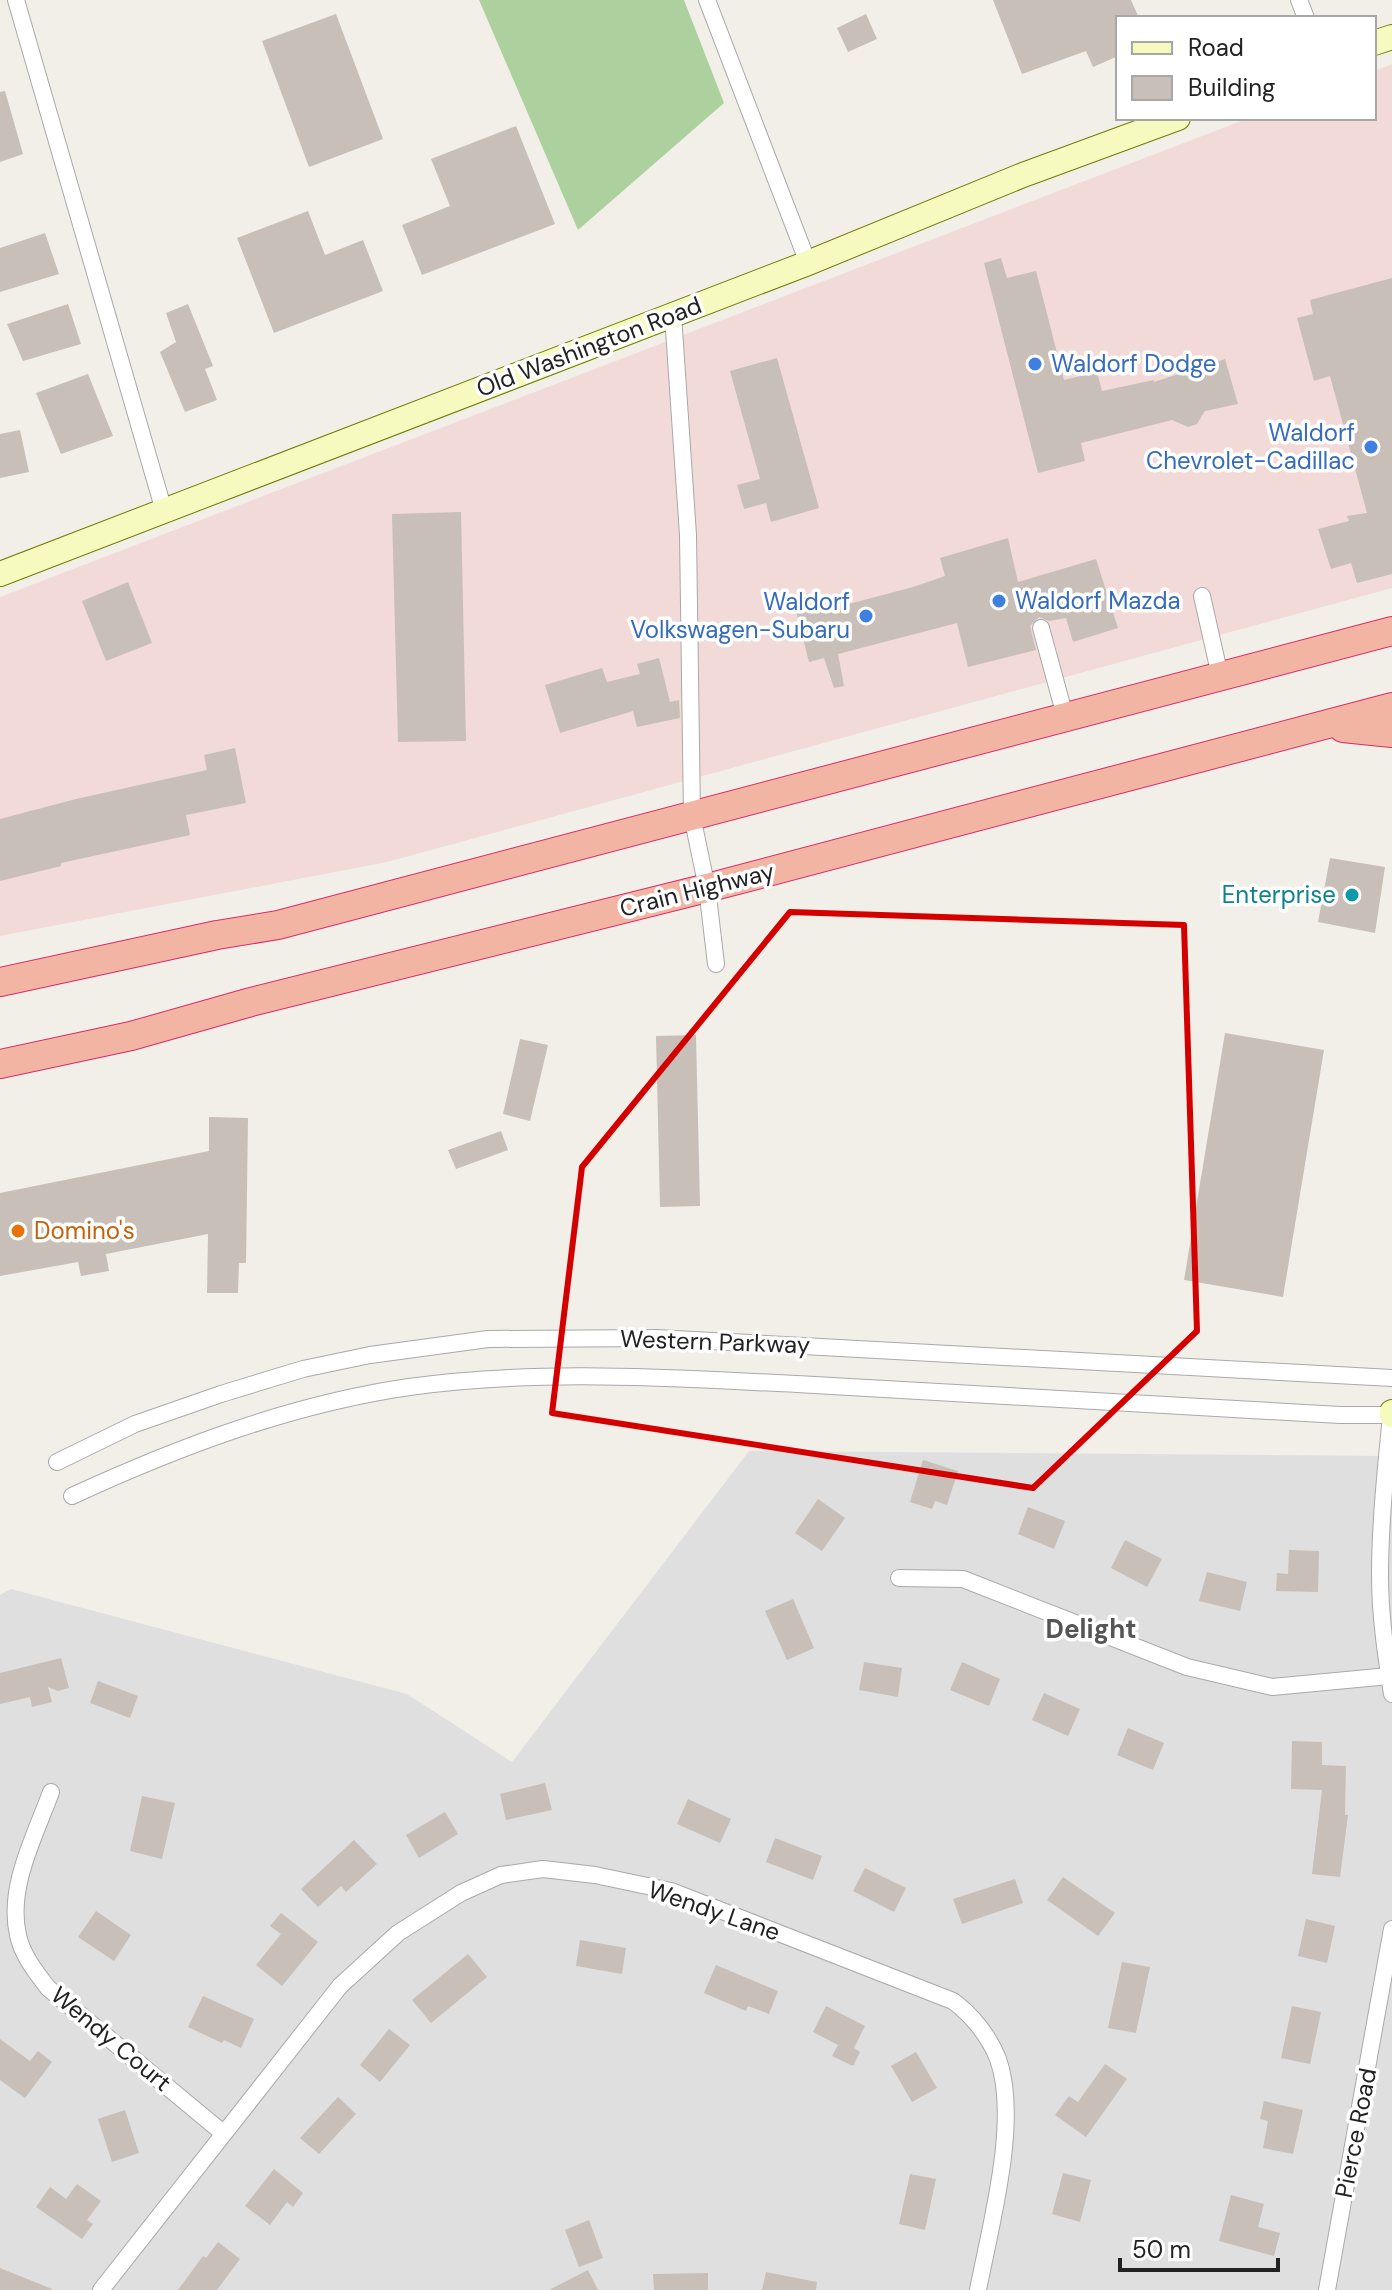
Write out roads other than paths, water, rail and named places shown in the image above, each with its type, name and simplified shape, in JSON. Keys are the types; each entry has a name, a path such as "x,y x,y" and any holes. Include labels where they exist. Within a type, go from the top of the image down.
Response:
{"highway":[{"path":"0,982 217,935 278,925 1392,631"},
{"name":"Crain Highway","path":"0,1064 131,1036 251,1002 707,888 1392,707"},
{"path":"1318,726 1392,733"}],"main road":[{"name":"Old Washington Road","path":"0,574 808,263 1023,175 1173,120"}],"street":[{"path":"16,0 164,511"},
{"path":"707,0 808,263"},
{"path":"673,315 688,535 692,816 707,888 716,964"},
{"path":"1202,596 1220,676"},
{"path":"1041,628 1065,716"},
{"name":"Western Parkway","path":"57,1462 135,1424 303,1369 370,1355 488,1339 656,1338 1392,1378"},
{"name":"Western Parkway","path":"72,1496 155,1459 250,1425 324,1404 409,1387 547,1375 772,1383 1324,1414 1392,1414"},
{"path":"1392,1414 1380,1576 1392,1694"},
{"path":"899,1578 963,1579 1187,1667 1272,1687 1389,1676"},
{"name":"Wendy Court","path":"51,1792 20,1878 16,1903 18,1935 27,1959 48,1988 223,2133"},
{"name":"Wendy Lane","path":"101,2290 340,1986 398,1933 461,1893 501,1875 543,1869 595,1875 671,1891 953,2001 964,2009 986,2036 998,2059 1005,2111 1001,2170 978,2290"},
{"name":"Pierce Road","path":"1327,2290 1392,1929"}],"place":[{"name":"Waldorf Dodge","path":"1035,364"},
{"name":"Waldorf Chevrolet-Cadillac","path":"1371,447"},
{"name":"Waldorf Mazda","path":"999,601"},
{"name":"Waldorf Volkswagen-Subaru","path":"866,616"},
{"name":"Enterprise","path":"1352,895"},
{"name":"Domino's","path":"18,1231"}],"district":[{"name":"Delight","path":"1091,1629"}]}
